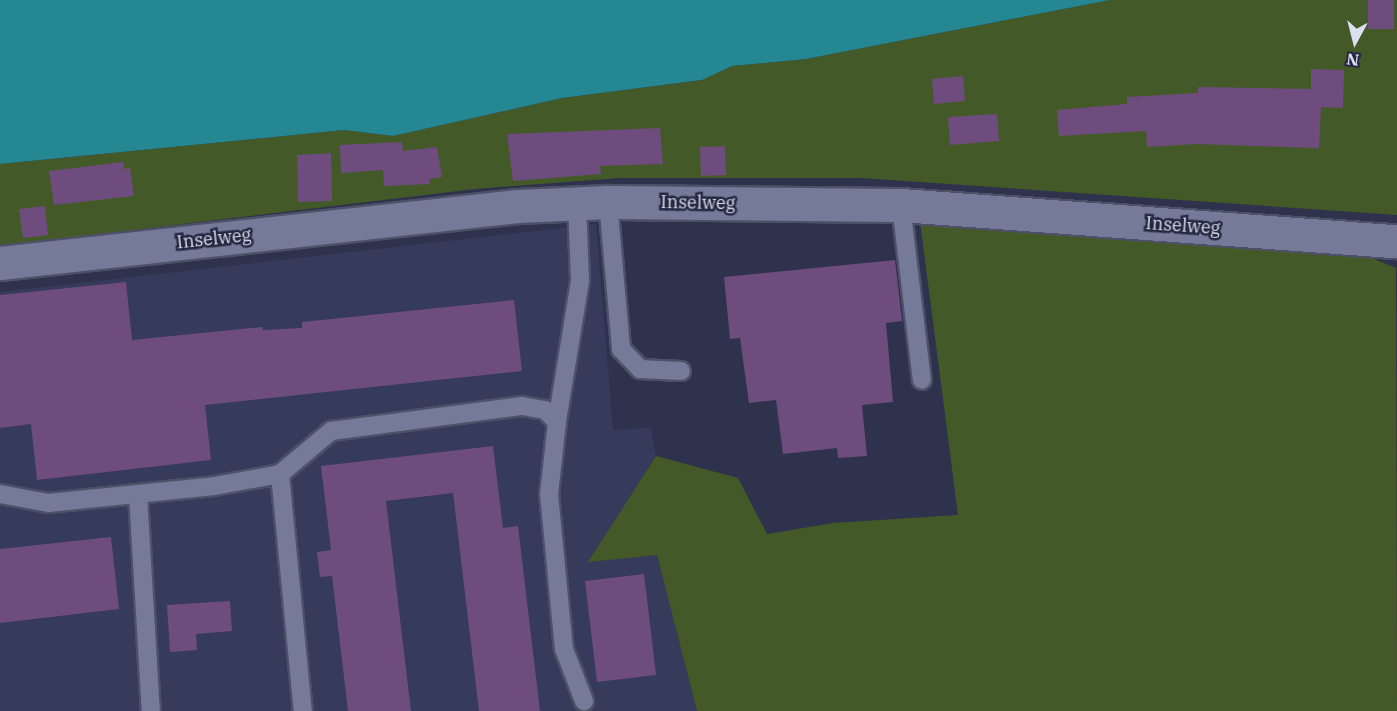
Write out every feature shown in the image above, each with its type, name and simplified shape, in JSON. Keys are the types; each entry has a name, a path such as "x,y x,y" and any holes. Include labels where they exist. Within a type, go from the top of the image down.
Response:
{"street":[{"name":"Inselweg","path":"0,263 518,206 576,202 900,205 1397,242"}],"lane":[{"path":"576,202 580,281 557,422 549,494 564,649 584,701"},
{"path":"608,202 621,349 640,369 681,371"},
{"path":"900,205 922,380"},
{"path":"0,494 48,503 214,486 280,474 331,431 522,406 545,410 557,422"},
{"path":"280,474 303,711"},
{"path":"138,495 151,711"}],"shaded area":[{"path":"0,0 1110,0 806,59 732,66 702,80 562,98 393,136 344,130 0,164"},
{"path":"1110,0 1397,0 1397,215 862,178 619,178 475,189 0,246 0,164 344,130 393,136 562,98 702,80 732,66 806,59"},
{"path":"920,221 1360,253 1396,268 1397,711 697,711 657,555 588,562 656,456 738,478 767,534 833,523 958,515"},
{"path":"596,224 613,430 651,428 656,456 589,561 657,555 697,711 0,711 0,292"}],"building":[{"path":"1368,0 1394,0 1394,29 1368,29"},
{"path":"1311,69 1344,70 1343,108 1321,107 1319,148 1196,144 1147,147 1146,131 1059,136 1057,110 1127,104 1127,97 1198,93 1198,87 1311,89"},
{"path":"963,76 965,101 934,104 932,79"},
{"path":"997,114 999,141 950,145 948,117"},
{"path":"660,128 663,164 600,166 601,174 513,181 507,134"},
{"path":"402,142 403,151 437,147 442,177 429,179 430,184 384,186 383,170 341,173 340,145"},
{"path":"725,146 726,175 701,176 700,147"},
{"path":"331,153 332,201 298,202 297,155"},
{"path":"123,162 124,169 130,168 134,196 54,205 49,171"},
{"path":"45,206 48,235 23,238 19,209"},
{"path":"895,260 902,321 886,323 893,402 862,405 867,456 838,458 837,448 783,454 776,400 749,403 740,338 730,339 724,277"},
{"path":"126,282 132,340 262,327 263,330 302,328 302,322 514,300 522,371 205,405 211,460 37,480 31,424 0,428 0,295"},
{"path":"493,446 503,528 518,526 540,711 479,711 453,493 386,501 411,711 348,711 332,576 320,577 317,552 331,550 321,466"},
{"path":"111,537 119,609 0,623 0,549"},
{"path":"644,574 656,675 597,682 585,581"},
{"path":"230,601 232,631 196,634 197,650 170,652 167,605"}]}
